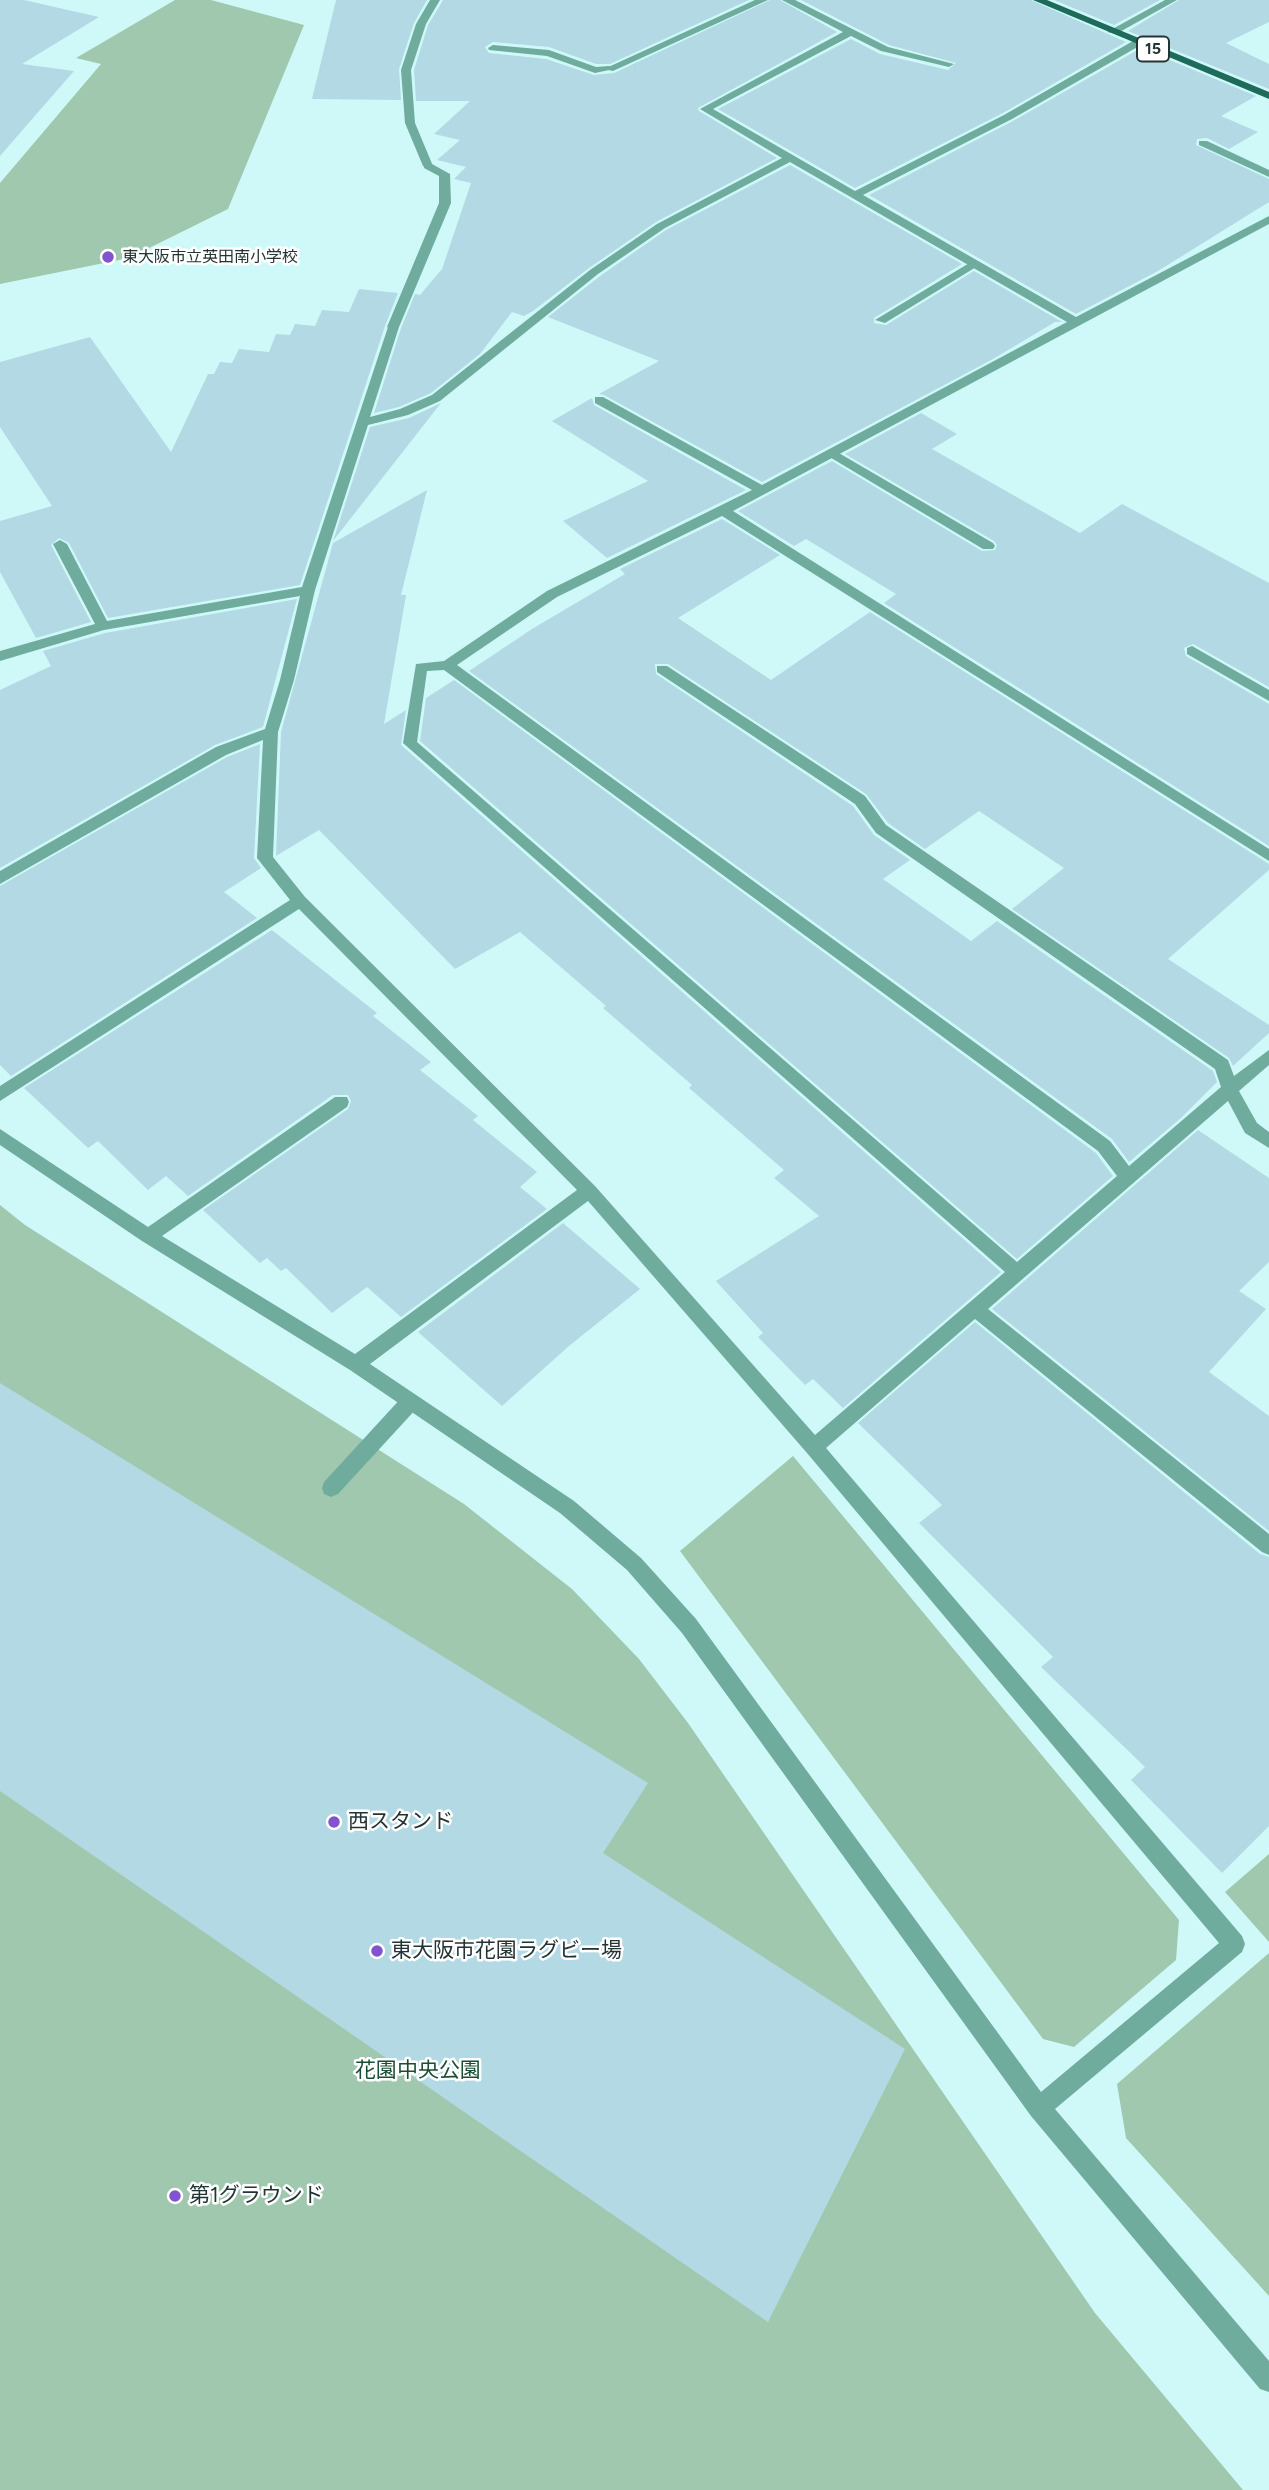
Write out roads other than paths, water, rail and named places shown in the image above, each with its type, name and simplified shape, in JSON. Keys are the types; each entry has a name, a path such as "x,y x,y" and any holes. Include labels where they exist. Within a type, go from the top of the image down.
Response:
{"main road":[{"name":"15","path":"1038,0 1269,96"}],"street":[{"path":"435,0 421,24 406,70 410,123 428,166 445,174 444,204 393,327 308,590 287,680 271,732 264,858 300,901 589,1191 814,1447 1234,1944 1039,2108"},
{"path":"493,48 549,53 595,70 609,69 763,0"},
{"path":"787,0 885,49 949,64"},
{"path":"1112,32 1172,0"},
{"path":"850,32 705,109 1077,323"},
{"path":"855,195 1008,117 1137,43"},
{"path":"1203,143 1269,174"},
{"path":"361,423 404,412 436,398 594,272 661,226 790,158"},
{"path":"1016,1271 410,743 421,667 447,665 552,594 723,511 1269,219"},
{"path":"881,320 975,264"},
{"path":"598,400 762,490"},
{"path":"832,453 988,546"},
{"path":"723,511 1269,856"},
{"path":"60,544 103,626"},
{"path":"0,656 103,626 308,590"},
{"path":"1192,651 1269,696"},
{"path":"447,665 1104,1146 1127,1176"},
{"path":"662,668 860,800 881,829 1222,1065 1230,1089 1251,1128 1269,1141"},
{"path":"0,878 221,751 271,732"},
{"path":"0,1094 300,901"},
{"path":"814,1447 1269,1056"},
{"path":"148,1236 341,1102"},
{"path":"0,1136 148,1236 356,1364 567,1507 634,1564 689,1626 1039,2108 1269,2380"},
{"path":"356,1364 589,1191"},
{"path":"974,1308 1269,1546"},
{"path":"331,1488 411,1402"}],"place":[{"name":"東大阪市立英田南小学校","path":"108,257"},
{"name":"西スタンド","path":"334,1822"},
{"name":"東大阪市花園ラグビー場","path":"377,1951"},
{"name":"第1グラウンド","path":"175,2196"}],"park label":[{"name":"花園中央公園","path":"418,2071"}]}
